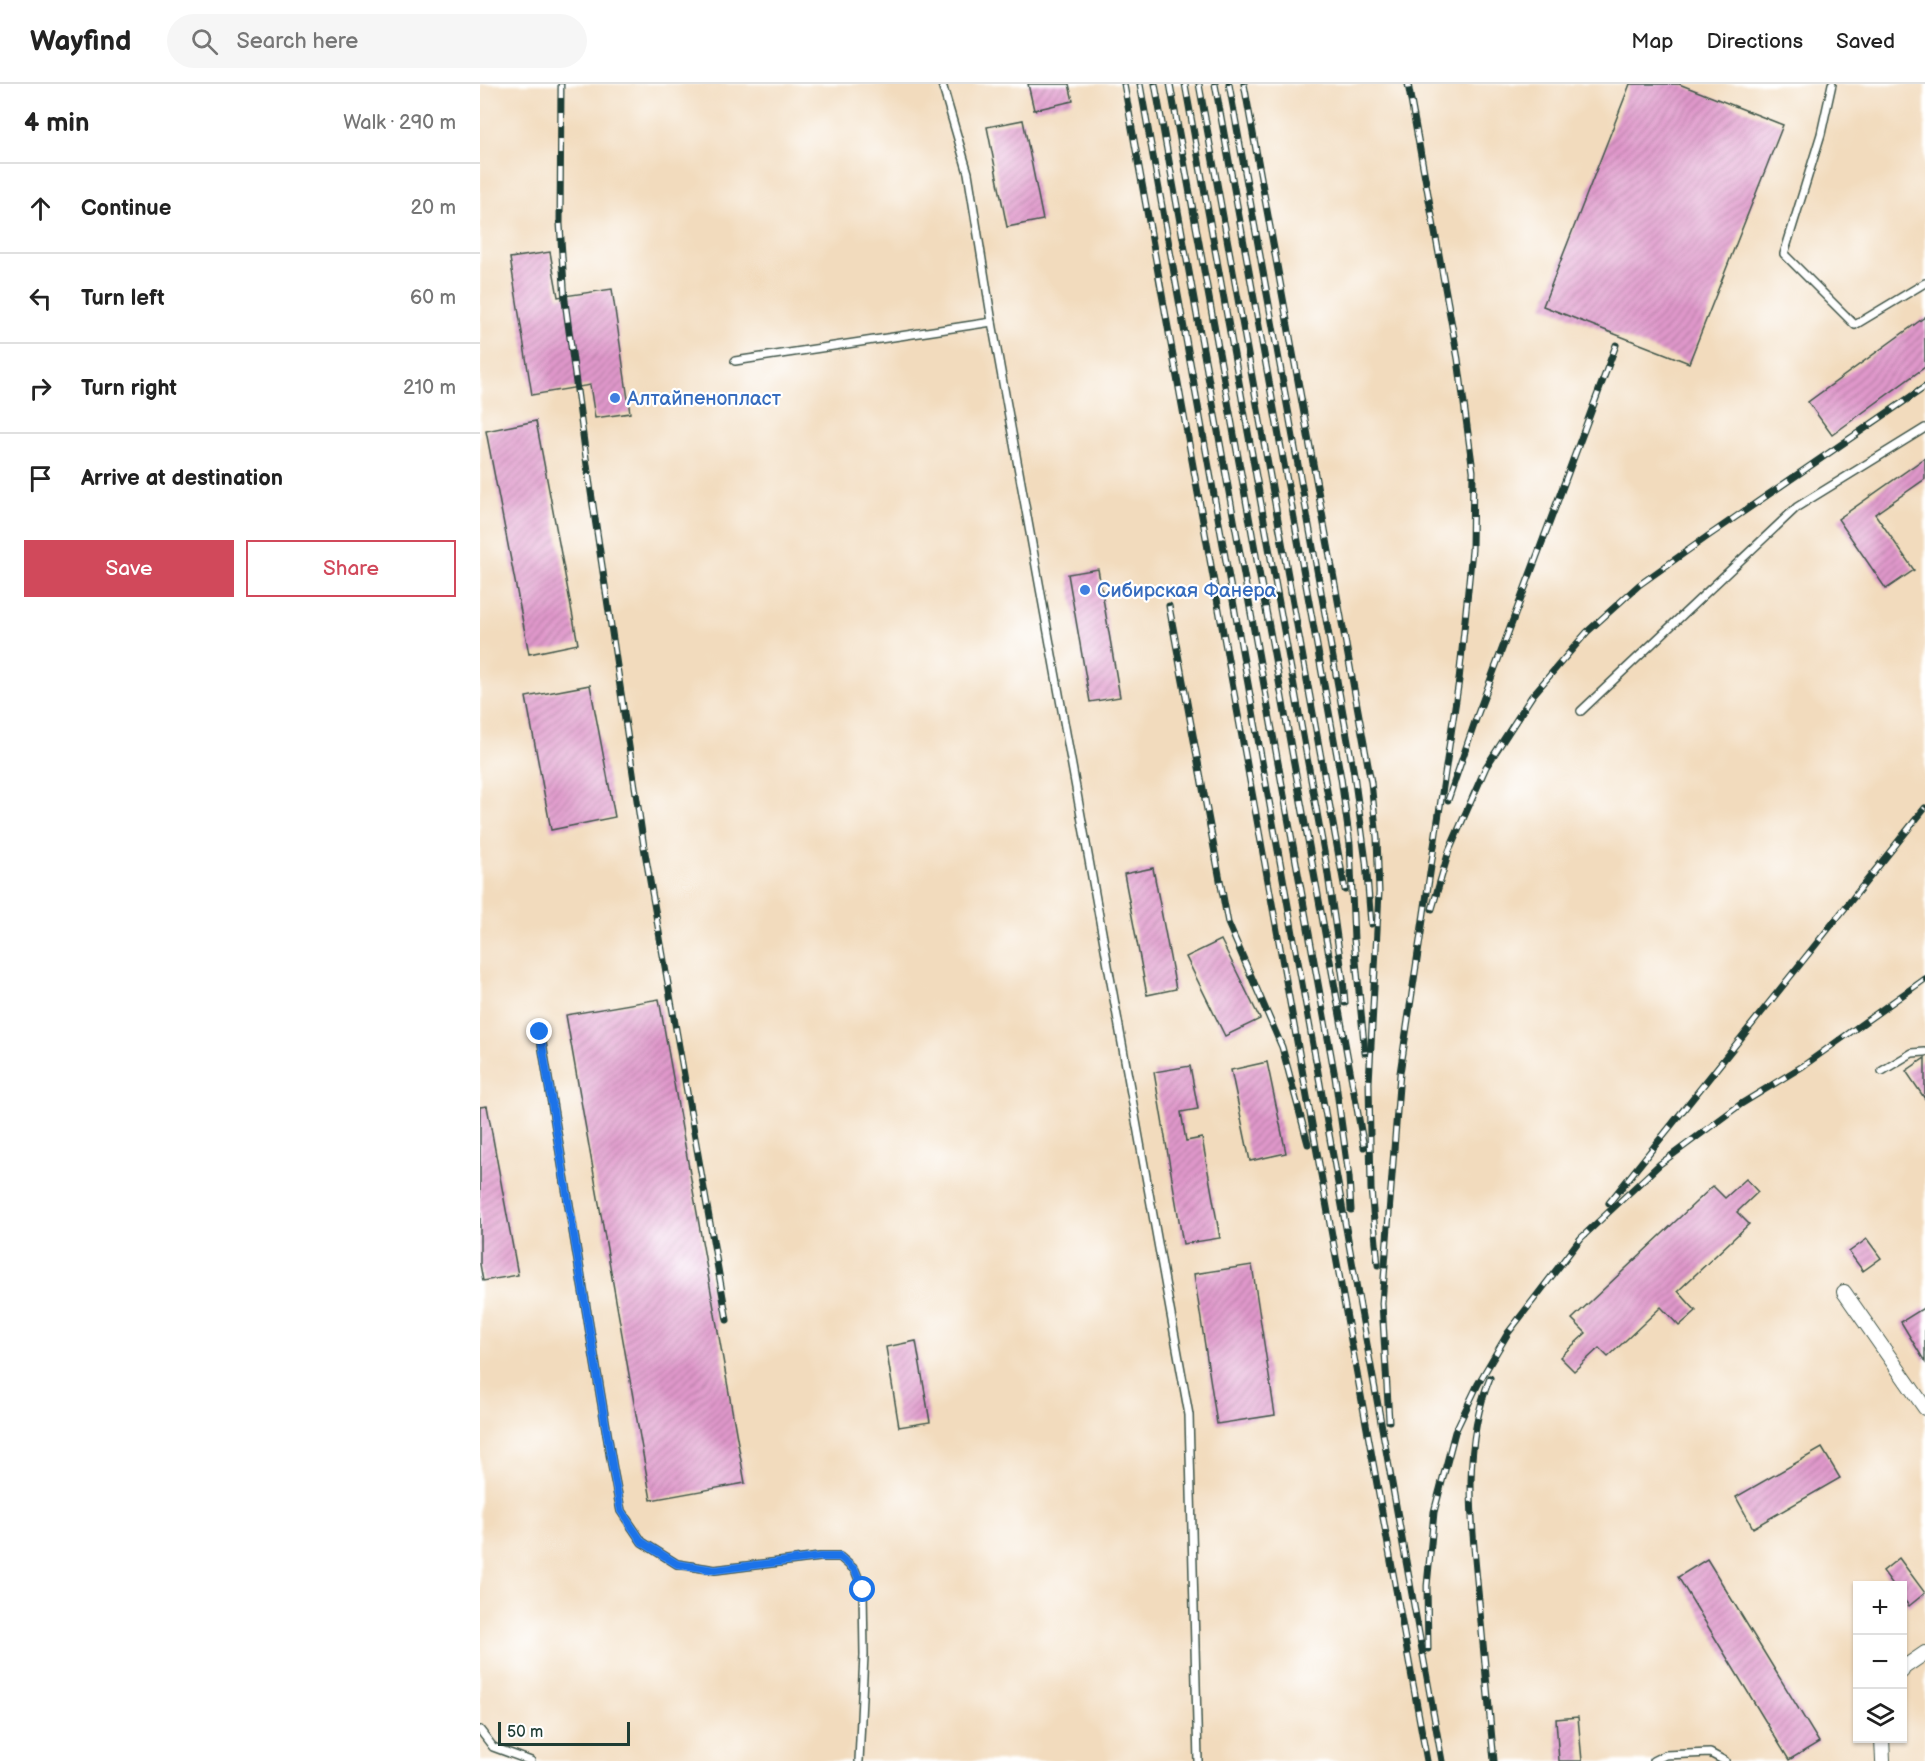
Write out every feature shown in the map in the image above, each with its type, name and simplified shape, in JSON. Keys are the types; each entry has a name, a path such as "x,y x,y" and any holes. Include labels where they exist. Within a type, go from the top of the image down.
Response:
{"street":[{"path":"1844,1292 1925,1408"},
{"path":"1907,1665 1925,1653"},
{"path":"1882,1743 1883,1761"}],"lane":[{"path":"942,84 968,173 992,322 1189,1415 1198,1761"},
{"path":"1832,84 1821,134 1784,255 1855,324 1925,284"},
{"path":"735,361 992,322"},
{"path":"1581,711 1797,507 1925,428"},
{"path":"540,1032 621,1511 642,1542 677,1564 715,1570 820,1557 840,1557 855,1570 863,1590 864,1655 859,1761"},
{"path":"1882,1071 1912,1053 1925,1052"},
{"path":"480,1730 493,1747 531,1761"},
{"path":"1653,1761 1665,1755 1710,1753 1725,1761"}],"building":[{"path":"1028,84 1069,84 1073,101 1034,110"},
{"path":"1630,84 1679,84 1783,125 1689,363 1543,306"},
{"path":"1023,120 1043,220 1007,227 987,127"},
{"path":"550,252 558,297 612,289 630,413 595,418 590,385 532,395 510,258"},
{"path":"1925,317 1925,367 1832,435 1808,402"},
{"path":"536,421 578,644 529,654 486,431"},
{"path":"1925,458 1925,479 1875,514 1914,570 1886,589 1838,519"},
{"path":"1098,569 1120,697 1090,702 1068,574"},
{"path":"590,685 615,817 551,830 526,697"},
{"path":"1153,868 1176,989 1147,995 1124,874"},
{"path":"1221,940 1260,1019 1225,1036 1186,957"},
{"path":"659,999 745,1483 651,1500 566,1015"},
{"path":"1925,1058 1925,1099 1906,1071"},
{"path":"1267,1062 1286,1153 1250,1161 1231,1070"},
{"path":"1190,1066 1198,1109 1181,1112 1186,1141 1202,1138 1220,1238 1183,1244 1154,1072"},
{"path":"487,1106 518,1275 483,1281 480,1264 480,1107"},
{"path":"1746,1179 1758,1192 1737,1212 1749,1224 1678,1291 1696,1311 1679,1326 1661,1307 1608,1357 1599,1348 1574,1371 1560,1357 1586,1333 1572,1319 1713,1186 1725,1198"},
{"path":"1867,1239 1881,1258 1863,1271 1849,1252"},
{"path":"1252,1265 1275,1415 1217,1424 1194,1274"},
{"path":"1925,1307 1925,1362 1901,1322"},
{"path":"916,1341 930,1422 899,1427 886,1347"},
{"path":"1822,1448 1840,1478 1753,1528 1736,1497"},
{"path":"1899,1558 1925,1593 1909,1606 1907,1581 1890,1581 1883,1571"},
{"path":"1707,1559 1819,1742 1789,1760 1678,1577"},
{"path":"1578,1717 1582,1761 1559,1761 1556,1719"}],"railway":[{"path":"561,84 560,224 565,301 587,465 644,847 727,1320"},
{"path":"1124,84 1427,1761"},
{"path":"1140,84 1442,1761"},
{"path":"1155,84 1335,1077 1349,1177 1351,1210"},
{"path":"1170,84 1364,1147"},
{"path":"1185,84 1327,868 1345,1003"},
{"path":"1199,84 1345,890"},
{"path":"1215,84 1341,778 1350,844 1354,940 1365,1053"},
{"path":"1229,84 1354,774 1366,862 1371,924"},
{"path":"1244,84 1371,782 1377,838 1379,892 1369,1083 1371,1189 1378,1265"},
{"path":"1389,1421 1382,1303 1400,1073 1459,680 1472,550 1473,471 1458,359 1408,84"},
{"path":"1448,800 1477,716 1616,345"},
{"path":"1432,909 1449,851 1486,767 1532,696 1587,632 1639,585 1925,387"},
{"path":"1169,606 1228,923 1282,1047 1308,1144"},
{"path":"1609,1203 1925,808"},
{"path":"1428,1649 1427,1586 1434,1512 1455,1432 1478,1384 1508,1333 1581,1238 1660,1164 1741,1104 1803,1066 1925,979"},
{"path":"1490,1378 1475,1432 1471,1488 1494,1761"}],"place":[{"name":"Алтайпенопласт","path":"615,398"},
{"name":"Сибирская Фанера","path":"1085,590"}],"route":[{"path":"540,1032 621,1511 642,1542 677,1564 715,1570 820,1557 840,1557 855,1570 863,1590"}]}
